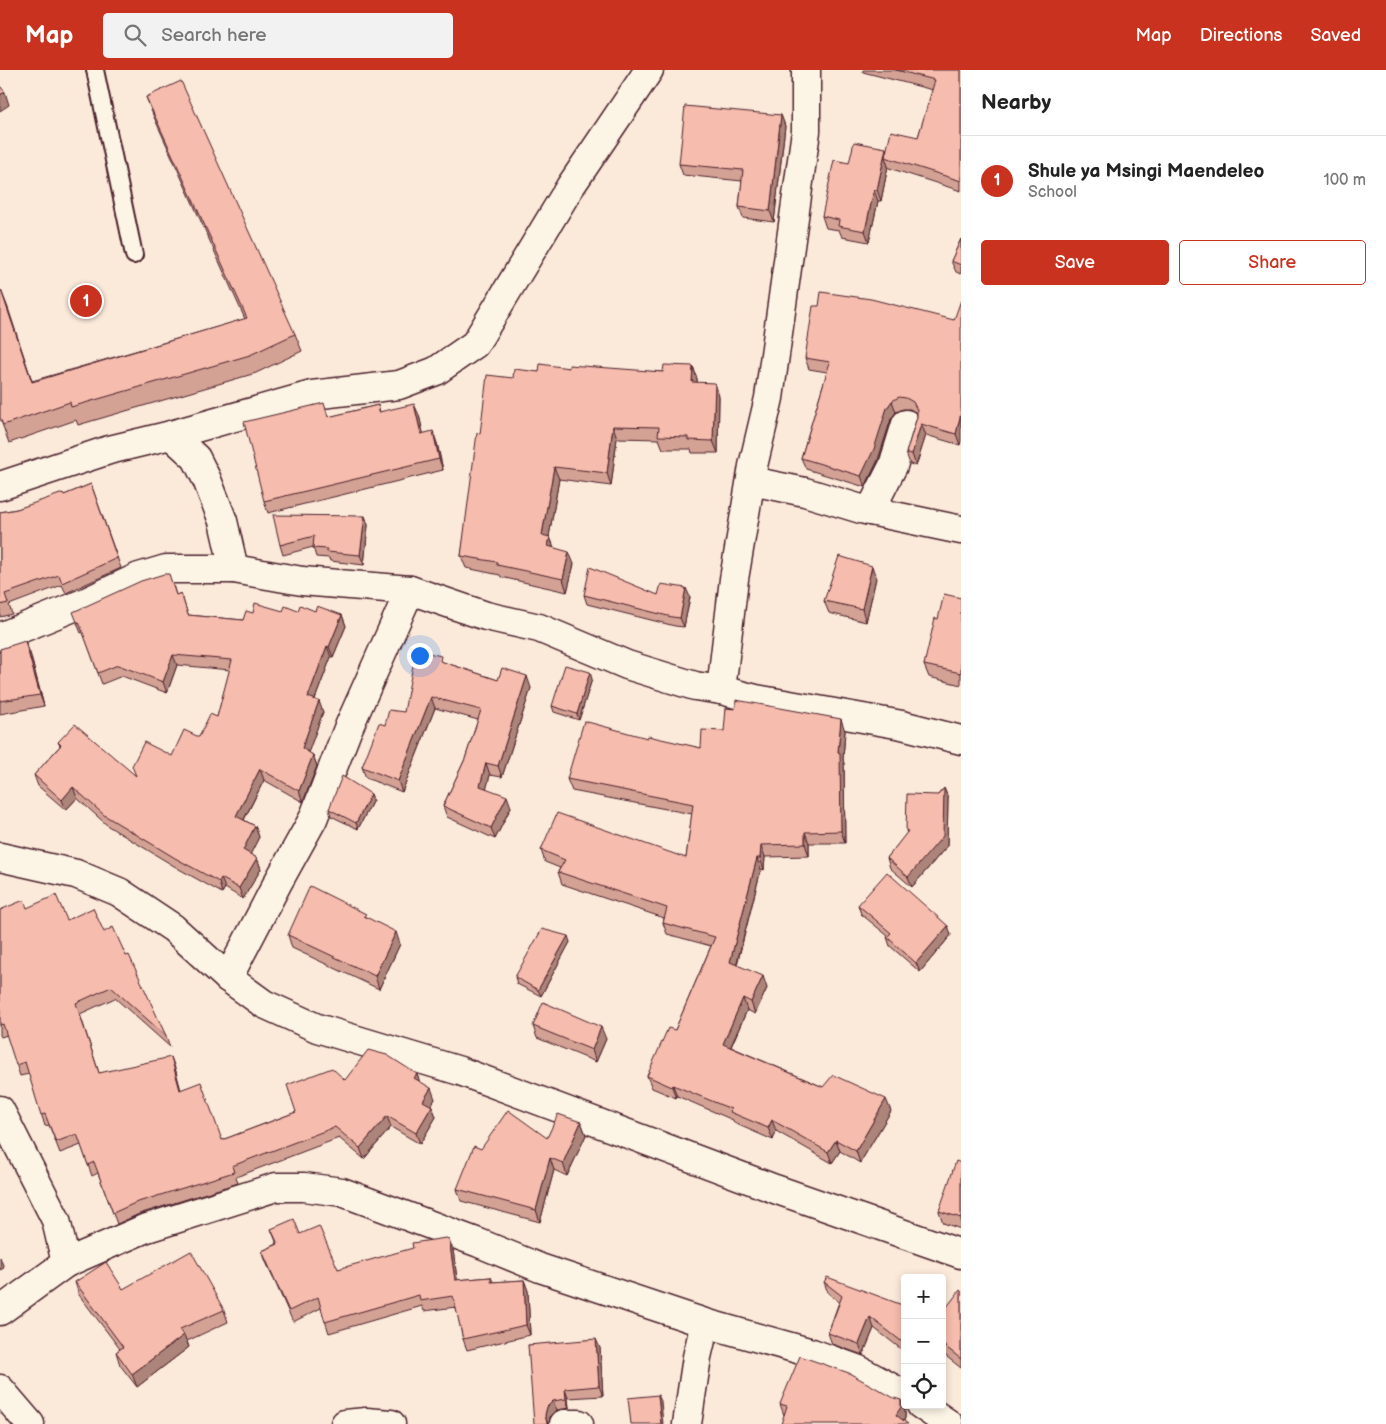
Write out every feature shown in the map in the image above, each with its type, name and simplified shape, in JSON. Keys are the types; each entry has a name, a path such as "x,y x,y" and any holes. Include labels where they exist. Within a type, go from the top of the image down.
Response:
{"street":[{"path":"5,477 172,435 312,395 399,385 436,371 475,344 570,186 649,70"},
{"path":"721,690 734,579 751,481 769,398 806,131 806,70"},
{"path":"870,511 893,466 906,424"},
{"path":"172,435 196,458 222,521 234,569"},
{"path":"751,481 805,492 870,511 961,530"},
{"path":"0,637 148,574 166,569 234,569 302,581 410,590 486,616 539,628 627,665 695,686 902,725 961,740"},
{"path":"228,978 277,884 314,819 347,731 410,590"},
{"path":"0,857 76,874 119,892 173,928 228,978 264,1004 317,1028 460,1071 775,1189 961,1254"},
{"path":"4,1127 56,1220 66,1263"},
{"path":"0,1311 66,1263 144,1229 276,1187 304,1187 342,1192 479,1242 540,1268 705,1323 812,1353 859,1370 901,1393"},
{"path":"687,1424 697,1357 705,1323"},
{"path":"0,1389 30,1424"},
{"path":"927,1409 949,1424"},
{"path":"344,1424 366,1422 391,1424"},
{"path":"564,1424 579,1424"}],"lane":[{"path":"95,70 134,255"}],"building":[{"path":"896,70 961,70 961,181 885,157 891,131 918,137 935,80"},
{"path":"181,81 295,334 250,355 71,407 70,402 3,425 0,418 1,290 32,382 247,318 146,97"},
{"path":"0,86 5,92 0,95"},
{"path":"685,106 781,115 770,211 739,207 743,170 679,164"},
{"path":"854,142 886,148 877,190 874,190 865,231 838,226 839,220 822,216 834,160 849,163"},
{"path":"961,239 961,265 951,261"},
{"path":"821,292 871,299 954,320 961,300 961,413 956,434 921,424 912,454 906,453 917,417 917,410 913,402 899,397 892,401 887,408 874,449 861,476 801,458 830,362 805,358 813,306 819,306"},
{"path":"540,364 569,368 569,365 663,372 664,365 693,366 692,382 715,383 713,441 688,440 688,437 658,436 659,427 613,426 607,473 554,467 542,535 550,537 548,546 569,552 563,579 497,565 497,562 461,556 477,433 480,434 487,375 513,378 514,369 539,372"},
{"path":"324,403 328,417 378,405 379,412 414,404 421,434 433,431 439,459 264,501 244,422"},
{"path":"91,484 117,558 62,583 59,575 5,594 8,603 0,605 0,512 17,509 63,493 64,495"},
{"path":"273,515 365,516 360,555 327,552 327,549 313,548 314,536 280,545"},
{"path":"839,556 872,566 862,609 824,601"},
{"path":"590,567 658,595 661,584 686,588 680,618 584,595"},
{"path":"169,574 176,595 181,593 188,615 243,620 246,611 253,613 255,603 283,611 285,606 298,611 300,605 315,611 317,606 342,615 329,647 327,646 308,697 319,701 302,748 313,755 299,791 260,769 236,816 255,826 243,850 257,858 239,888 221,878 219,882 104,815 73,787 62,800 34,775 61,745 58,742 75,724 136,776 132,766 144,742 172,756 184,730 199,737 210,714 217,717 232,660 173,655 163,682 118,665 98,673 79,622 77,622 73,612 141,581"},
{"path":"944,594 961,598 961,673 924,665 935,618 938,619"},
{"path":"25,641 40,695 0,701 0,649"},
{"path":"416,650 441,656 440,661 498,680 502,668 527,676 498,766 486,763 480,786 507,796 491,828 443,806 465,759 481,710 431,697 398,781 362,767 379,723 385,725 389,710 404,712"},
{"path":"565,665 590,672 577,714 552,706"},
{"path":"736,700 841,719 838,752 840,753 841,831 805,832 805,844 761,845 760,858 757,858 730,962 763,976 751,1002 743,998 723,1044 823,1087 833,1075 886,1099 856,1151 836,1140 828,1152 772,1120 768,1128 730,1112 731,1109 647,1076 668,1028 675,1030 715,937 663,923 667,908 558,872 565,860 541,850 557,813 686,858 693,804 567,779 584,721 647,738 648,736 701,748 702,730 724,731 726,708 735,709"},
{"path":"342,776 371,794 356,823 329,809"},
{"path":"944,788 943,836 908,877 887,858 908,831 906,831 907,794 938,795"},
{"path":"887,872 948,926 916,963 887,937 891,933 858,905"},
{"path":"310,886 366,914 364,916 396,932 375,976 288,935"},
{"path":"56,895 67,920 93,908 104,932 113,927 126,956 129,955 166,1036 111,987 76,1003 99,1073 171,1057 180,1090 201,1082 222,1140 296,1112 287,1085 332,1068 345,1080 368,1050 387,1055 417,1074 414,1078 431,1088 423,1101 432,1106 416,1133 387,1116 360,1148 335,1127 232,1166 234,1172 135,1203 113,1213 94,1162 88,1165 77,1134 56,1142 45,1114 41,1115 25,1062 16,1065 3,1024 0,1025 0,910 24,900 27,908"},
{"path":"542,929 568,936 538,990 515,977"},
{"path":"543,1002 601,1027 592,1050 533,1026"},
{"path":"508,1110 547,1138 558,1114 581,1122 563,1163 550,1158 536,1210 457,1189 474,1146 481,1149"},
{"path":"956,1161 961,1163 961,1218 939,1211"},
{"path":"294,1219 300,1234 319,1226 338,1269 413,1248 412,1243 449,1239 455,1280 491,1277 491,1282 524,1280 526,1325 463,1339 453,1296 420,1301 419,1295 325,1322 318,1297 289,1311 262,1251 278,1244 271,1229"},
{"path":"191,1251 224,1310 180,1329 184,1335 132,1374 116,1352 123,1347 75,1282 106,1262 123,1289"},
{"path":"827,1277 901,1305 901,1341 870,1317 859,1344 828,1333 842,1296 824,1282"},
{"path":"960,1290 961,1359 946,1347 946,1308"},
{"path":"596,1339 599,1386 565,1389 566,1399 553,1401 547,1407 545,1415 549,1424 534,1424 528,1345"},
{"path":"800,1356 849,1373 901,1400 901,1407 896,1415 908,1424 781,1424 787,1406 780,1404"},
{"path":"658,1395 661,1424 631,1424 628,1398"}],"place":[{"name":"Shule ya Msingi Maendeleo","path":"86,301"}]}
